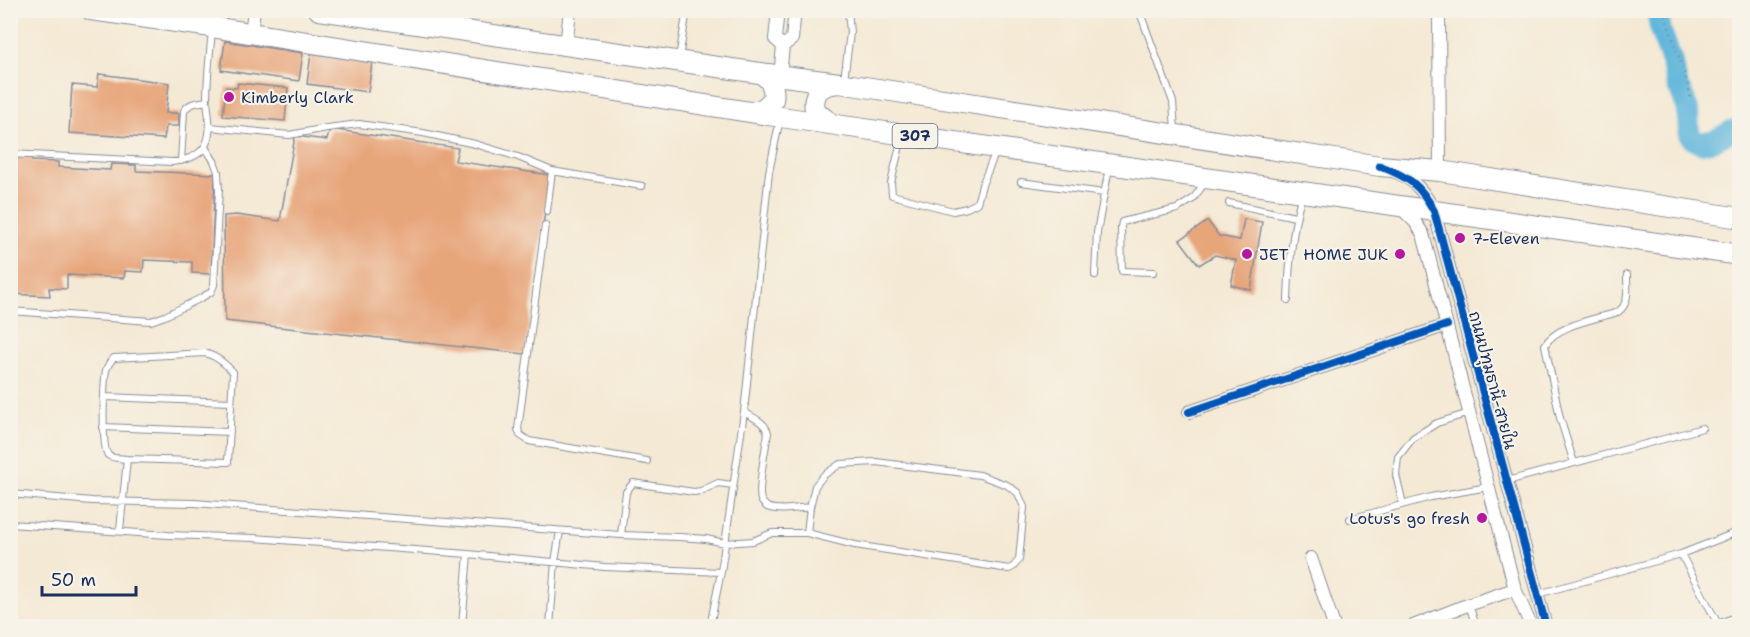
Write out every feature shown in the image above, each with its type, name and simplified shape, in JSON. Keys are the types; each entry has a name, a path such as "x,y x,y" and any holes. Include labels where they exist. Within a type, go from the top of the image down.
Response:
{"main road":[{"name":"307","path":"91,10 781,117 1740,255"},
{"path":"319,10 841,83 1380,166 1440,171 1740,218"},
{"path":"752,112 763,109 773,100 771,82 760,73"},
{"path":"832,124 815,110 813,102 818,90 827,85 841,83"}],"street":[{"path":"251,33 254,10"},
{"path":"566,46 570,10"},
{"path":"778,10 775,39 783,46"},
{"path":"780,76 783,46 792,39 795,10"},
{"path":"1439,10 1440,171"},
{"name":"ถนนปทุมธานี-สายใน","path":"1380,166 1413,181 1434,211 1546,627"},
{"name":"ถนนปทุมธานี-สายใน","path":"1398,205 1423,234 1515,589 1531,627"},
{"path":"1189,412 1447,325"},
{"path":"1488,487 1507,481"},
{"path":"1311,558 1334,627"},
{"path":"1413,627 1515,589"}],"lane":[{"path":"679,62 687,10"},
{"path":"841,83 850,33 849,10"},
{"path":"1139,10 1173,102 1176,134"},
{"path":"10,154 151,162 182,161 196,155 205,147 210,127 207,101 212,27"},
{"path":"182,161 186,106 207,101"},
{"path":"710,627 721,572 744,412 770,172 781,117"},
{"path":"210,127 289,135 359,124 423,133 475,144 518,157 552,171 642,186"},
{"path":"903,134 891,183 892,195 953,212 977,203 997,148"},
{"path":"10,311 151,321 174,312 211,292 214,285 218,172 205,147"},
{"path":"1095,275 1097,232 1110,164"},
{"path":"547,211 552,171"},
{"path":"1153,272 1122,271 1122,222 1177,209 1193,199 1208,178"},
{"path":"1022,182 1104,193"},
{"path":"1288,300 1289,269 1296,217 1303,193"},
{"path":"1229,203 1296,217"},
{"path":"545,225 518,429 520,435 530,441 647,461"},
{"path":"1574,463 1560,418 1545,345 1553,335 1623,308 1627,302 1627,275"},
{"path":"205,353 215,356 233,372 231,402 228,462 127,459 112,457 105,449 103,427 106,370 114,358 205,353"},
{"path":"105,397 231,402"},
{"path":"744,412 766,427 768,433 760,489 760,499 764,505 782,509 810,507"},
{"path":"1403,504 1396,475 1398,457 1413,438 1437,423 1469,413"},
{"path":"103,427 230,432"},
{"path":"1507,481 1702,428"},
{"path":"120,530 127,459"},
{"path":"10,494 92,501 194,503 560,531 689,538 725,543 753,541 772,533 807,533 855,545 1009,569 1019,560 1024,507 1018,493 1007,485 980,475 876,462 840,464 824,475 815,486 807,533"},
{"path":"621,535 626,492 633,483 694,492 718,483 733,485"},
{"path":"1350,519 1431,497 1488,487"},
{"path":"10,525 254,538 605,567 721,572"},
{"path":"550,627 560,531"},
{"path":"1537,595 1681,554 1740,531"},
{"path":"462,627 468,554"},
{"path":"1681,554 1718,625 1740,615"},
{"path":"1469,605 1476,627"}],"path":[{"path":"1664,10 1691,100"}],"building":[{"path":"225,41 303,53 299,81 221,70"},
{"path":"311,53 372,62 368,92 307,84"},
{"path":"99,74 169,83 166,113 179,113 179,126 166,126 164,139 69,133 72,85 97,87"},
{"path":"238,83 288,88 285,121 223,116 226,87 237,88"},
{"path":"330,129 458,148 455,161 550,175 525,354 225,321 224,216 236,215 280,221 295,136 327,140"},
{"path":"10,155 32,156 32,161 58,162 58,167 110,170 111,164 136,165 136,171 215,174 211,274 192,273 192,262 144,260 143,272 125,271 124,278 67,275 67,289 49,288 50,296 10,294"},
{"path":"1244,219 1262,222 1251,290 1231,285 1236,260 1215,255 1199,265 1180,240 1208,221 1219,236 1240,240"}],"waterway":[{"path":"1657,10 1661,32 1678,87 1688,110 1689,134 1701,143 1715,140 1731,131 1740,130"}],"cycle path":[{"path":"1380,166 1412,182 1424,194 1434,211 1546,626"},
{"path":"1189,412 1447,325"}],"place":[{"name":"Kimberly Clark","path":"229,97"},
{"name":"7-Eleven","path":"1460,238"},
{"name":"JET","path":"1247,254"},
{"name":"HOME JUK","path":"1400,254"},
{"name":"Lotus's go fresh","path":"1482,518"}]}
